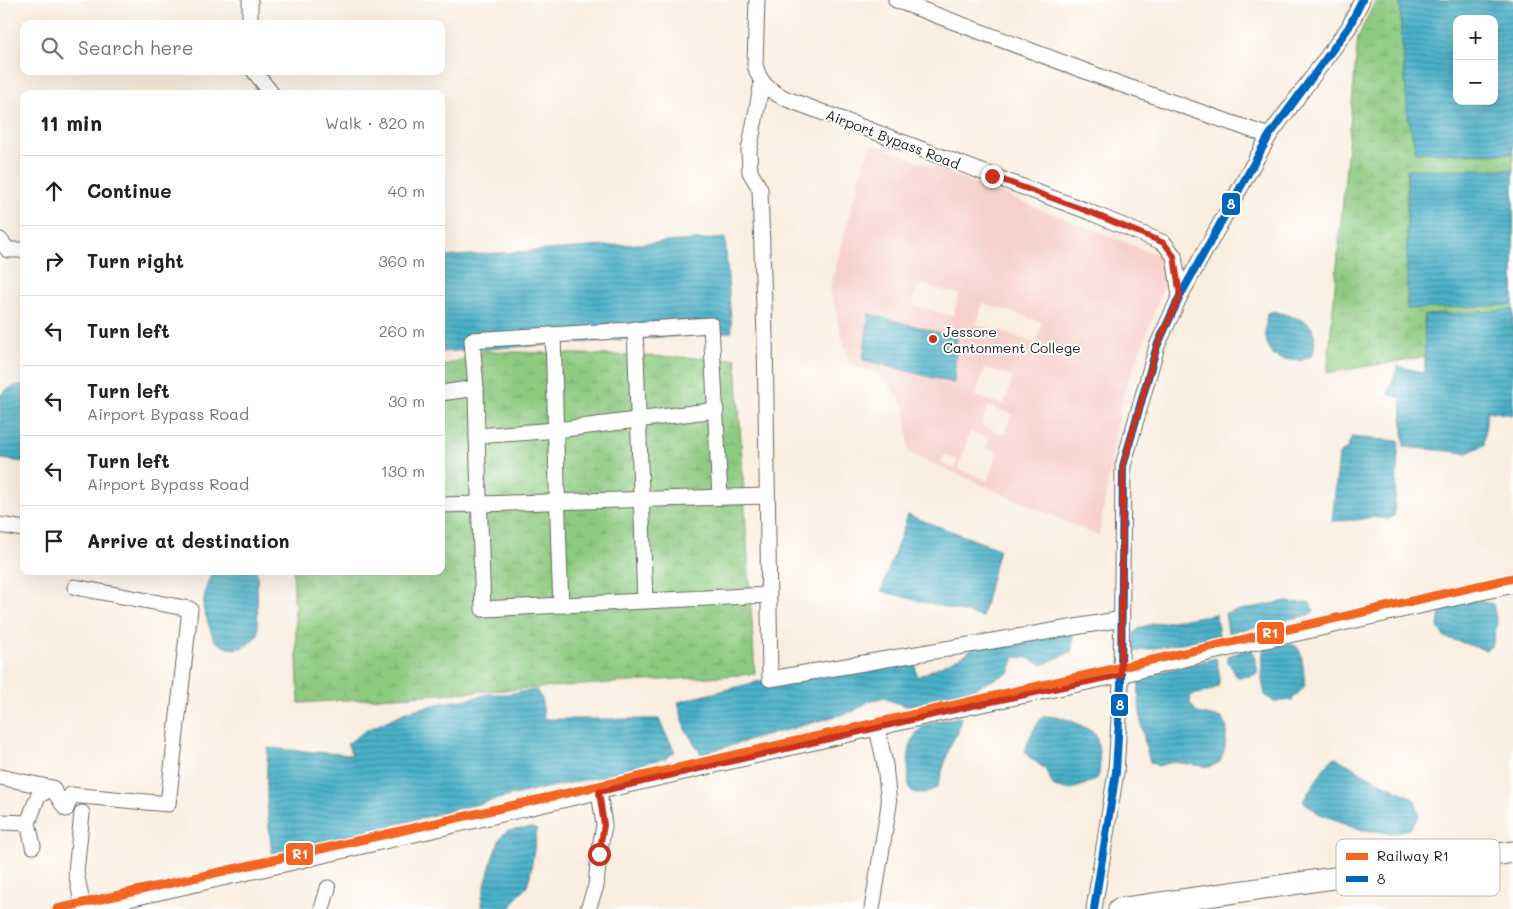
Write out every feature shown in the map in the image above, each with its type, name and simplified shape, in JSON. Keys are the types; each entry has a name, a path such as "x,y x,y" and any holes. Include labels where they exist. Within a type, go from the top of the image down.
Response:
{"highway":[{"path":"1500,854 1513,852"},
{"path":"1119,909 1336,878"}],"street":[{"path":"250,0 250,20"},
{"path":"757,0 756,65 758,76 762,82 749,151 750,172 760,190 765,336 770,679 1122,620"},
{"path":"896,0 1117,83 1269,136"},
{"path":"1094,909 1116,772 1121,675 1123,466 1157,346 1180,296 1269,136 1349,27 1362,0"},
{"path":"257,75 269,90"},
{"name":"Airport Bypass Road","path":"762,82 770,90 784,98 1087,211 1164,243 1174,256 1180,296"},
{"path":"0,240 8,250 20,250"},
{"path":"720,497 711,324 472,340 476,388 478,504 483,608 768,595"},
{"path":"635,330 645,601"},
{"path":"553,335 560,605"},
{"path":"445,392 476,388"},
{"path":"477,436 556,430 716,410"},
{"path":"445,504 767,496"},
{"path":"0,525 20,528"},
{"path":"82,813 76,872 83,906 599,792 968,707 1121,675 1208,653 1513,585"},
{"path":"0,777 52,788 66,809 71,795 168,804 190,608 75,587"},
{"path":"872,909 889,805 885,764 877,728"},
{"path":"33,846 28,823 38,796 52,788"},
{"path":"588,909 596,886 604,825 599,792"},
{"path":"0,822 28,823"},
{"path":"322,909 328,888"}],"shaded area":[{"name":"Jessore Cantonment College","path":"872,143 1173,261 1121,402 1099,536 909,453 905,406 879,373 849,364 830,290 860,175","holes":["918,284 959,294 953,316 913,305","983,303 1042,322 1036,343 976,324","985,367 1013,377 1004,405 975,396","988,406 1012,414 1005,434 981,426","970,432 989,439 986,449 997,453 988,480 958,469","944,455 958,460 955,469 941,464"]}],"green space":[{"path":"1376,0 1513,0 1513,342 1327,373 1358,37"},
{"path":"484,351 736,359 755,674 299,703 293,575 445,575 445,366"}],"water":[{"path":"1400,0 1513,0 1513,153 1416,152 1408,117"},
{"path":"1407,169 1513,169 1513,305 1407,309"},
{"path":"725,238 732,332 445,352 445,257"},
{"path":"1513,310 1513,415 1487,411 1484,445 1467,453 1404,447 1401,398 1388,394 1398,366 1425,373 1424,315"},
{"path":"1275,311 1301,320 1311,327 1315,343 1313,355 1300,361 1282,359 1272,355 1265,333 1267,313"},
{"path":"869,314 957,337 954,383 863,360"},
{"path":"20,385 20,461 0,458 0,396 7,389"},
{"path":"1352,437 1399,441 1394,516 1389,519 1371,517 1357,520 1332,521 1339,454 1347,449"},
{"path":"908,515 999,549 982,617 881,591"},
{"path":"211,575 257,575 258,635 245,647 235,649 223,646 214,640 203,608 205,591"},
{"path":"1474,599 1493,604 1497,623 1493,645 1485,650 1444,637 1438,627 1440,611 1452,603"},
{"path":"1286,601 1292,603 1309,602 1314,611 1308,615 1228,633 1225,613"},
{"path":"1216,614 1219,636 1134,652 1133,635 1139,628 1152,624"},
{"path":"1073,630 1072,651 1042,665 1028,658 1015,657 1010,672 960,695 906,706 885,697 869,701 854,711 701,754 685,729 678,702 795,672 913,651 917,677 966,654 984,634 1011,635"},
{"path":"1282,644 1296,646 1300,651 1305,686 1292,700 1274,702 1265,695 1262,680 1263,651 1264,648"},
{"path":"1252,648 1258,670 1257,673 1237,677 1228,662 1227,656"},
{"path":"1216,658 1220,677 1218,687 1191,695 1190,703 1197,713 1222,718 1227,728 1225,748 1220,762 1210,767 1173,762 1158,766 1150,762 1141,720 1139,677"},
{"path":"536,690 542,699 544,719 659,719 675,752 666,758 605,776 526,792 318,844 272,853 267,801 268,748 352,755 347,744 365,731 408,711 488,694"},
{"path":"1044,716 1071,721 1096,734 1100,768 1096,779 1071,789 1054,787 1045,769 1028,756 1025,752 1030,737"},
{"path":"961,717 958,733 949,749 937,788 925,793 913,793 909,789 908,761 909,751 916,734 930,723"},
{"path":"1335,757 1415,800 1419,814 1417,820 1410,828 1391,833 1362,830 1318,813 1303,801 1326,765"},
{"path":"533,828 537,830 530,876 526,888 518,895 510,909 483,908 481,902 488,875 494,853 502,836 509,831"}],"waterway":[{"path":"259,77 259,90"}],"rail line":[{"name":"R1","path":"57,909 1513,578"}],"transit line":[{"name":"8","path":"1094,909 1116,772 1121,684 1123,466 1157,346 1180,296 1269,136 1349,27 1362,0"}],"place":[{"name":"Jessore Cantonment College","path":"933,339"}],"route":[{"path":"599,854 604,825 599,792 968,707 1121,675 1123,466 1157,346 1180,296 1174,256 1164,243 1087,211 992,176"}]}
